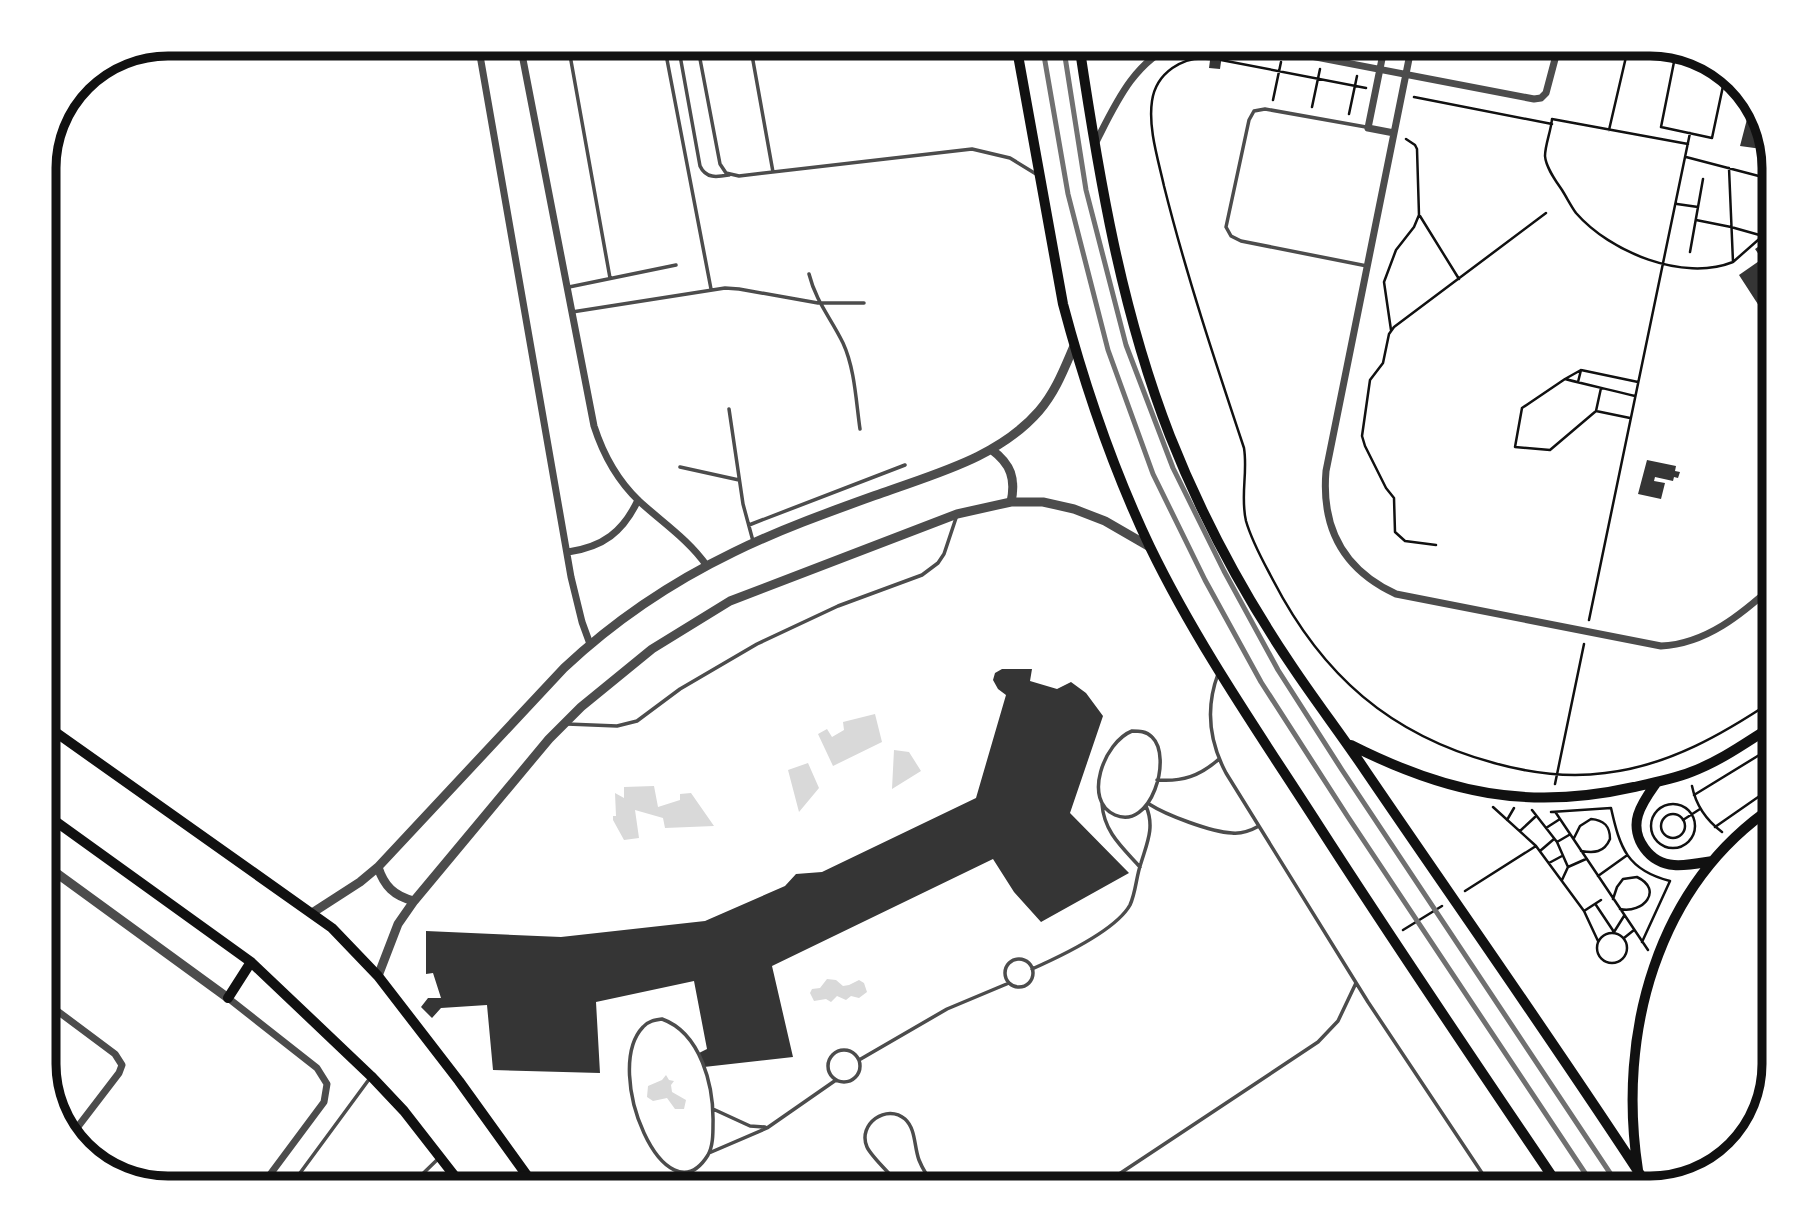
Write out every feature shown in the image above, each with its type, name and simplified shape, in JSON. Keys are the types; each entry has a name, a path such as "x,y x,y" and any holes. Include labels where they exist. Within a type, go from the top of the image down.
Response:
{"main road":[{"path":"1018,56 1063,304 1074,346 1104,437 1150,547 1219,671 1417,978 1552,1176"},
{"path":"1081,56 1111,238 1123,288 1153,388 1208,521 1238,578 1293,667 1642,1176"},
{"path":"56,732 332,928 378,976 528,1176"},
{"path":"1347,743 1394,767 1443,784 1494,795 1549,798 1605,794 1691,773 1762,732"},
{"path":"1657,782 1643,802 1637,817 1637,833 1644,848 1656,860 1671,865 1712,862"},
{"path":"1639,1172 1633,1137 1632,1066 1637,1030 1656,961 1671,926 1712,862 1732,837 1762,815"},
{"path":"56,822 251,962 371,1076 404,1111 455,1176"},
{"path":"228,998 251,962"}],"street":[{"path":"480,56 576,600 590,644"},
{"path":"522,56 594,426 600,444 616,474 638,500 681,535 707,566"},
{"path":"1095,145 1116,103 1138,69 1154,56"},
{"path":"1311,56 1534,99 1541,98 1546,93 1556,56"},
{"path":"1383,56 1368,128 1394,133"},
{"path":"1410,56 1326,479 1328,517 1339,545 1364,575 1396,594 1661,646 1690,642 1716,630 1762,594"},
{"path":"312,913 378,867 522,712 590,644 628,614 707,566 754,543 992,450 1039,411 1058,386 1074,346"},
{"path":"992,450 1004,459 1012,472 1014,487 1011,502"},
{"path":"568,552 587,549 611,537 630,517 638,500"},
{"path":"378,976 398,924 414,901 549,739 616,677 652,649 730,601 957,514 1011,502 1043,502 1074,509 1105,521 1150,547"},
{"path":"378,867 382,880 390,890 401,898 414,901"},
{"path":"56,873 228,998 317,1068 327,1084 324,1102 269,1176"},
{"path":"56,1010 116,1054 122,1065 119,1073 77,1129"}],"lane":[{"path":"570,56 610,278"},
{"path":"666,56 711,289"},
{"path":"681,56 700,166 706,175 739,176 972,149 1010,158 1040,178"},
{"path":"700,56 720,163 730,175"},
{"path":"752,56 773,172"},
{"path":"1367,266 1241,241 1228,232 1226,221 1249,120 1252,113 1258,109 1368,128"},
{"path":"567,287 676,265"},
{"path":"809,274 818,303 835,329 848,357 860,429"},
{"path":"572,312 711,289 739,289 818,303 864,303"},
{"path":"729,409 739,480 754,543"},
{"path":"748,525 905,466"},
{"path":"680,467 739,480"},
{"path":"564,724 631,724 680,689 757,643 838,606 922,575 938,563 944,554 957,514"},
{"path":"1219,671 1209,710 1213,746 1219,759 1356,983 1484,1176"},
{"path":"1102,803 1108,811 1127,817 1137,815 1148,805 1157,780 1160,760 1153,737 1132,731 1121,735 1112,745 1102,766 1099,790 1104,820 1112,836 1139,867"},
{"path":"1157,780 1170,781 1192,777 1202,773 1219,759"},
{"path":"1148,805 1167,814 1230,833 1245,832 1259,826"},
{"path":"1032,970 1061,956 1121,917 1133,896 1139,867 1150,837 1148,805"},
{"path":"859,1060 947,1009 1009,983 1022,986 1029,983 1032,970 1022,960 1009,963 1005,970 1009,983"},
{"path":"1117,1176 1318,1042 1338,1021 1356,983"},
{"path":"662,1019 674,1023 685,1033 705,1070 713,1110 712,1140 709,1153 701,1164 688,1171 677,1171 665,1164 647,1141 635,1112 630,1082 632,1051 641,1028 649,1022 662,1019"},
{"path":"843,1050 852,1052 859,1060 860,1070 855,1079 845,1083 836,1080 829,1073 828,1062 833,1054 843,1050"},
{"path":"298,1176 371,1076"},
{"path":"709,1153 767,1128 836,1080"},
{"path":"713,1110 750,1126 767,1128"},
{"path":"891,1176 866,1145 865,1134 876,1116 887,1113 898,1114 907,1120 919,1160 929,1176"},
{"path":"420,1176 441,1156"}],"path":[{"path":"1270,110 1282,56"},
{"path":"1347,124 1361,56"},
{"path":"1609,130 1626,56"},
{"path":"1210,58 1185,61 1163,76 1154,91 1152,118 1174,227 1244,448 1243,504 1255,545 1283,599 1327,663 1376,709 1409,730 1452,750 1505,766 1557,774 1605,773 1662,760 1715,737 1762,708"},
{"path":"1310,117 1322,58"},
{"path":"1675,59 1661,127 1712,138 1723,84"},
{"path":"1688,144 1552,119 1545,157 1576,212 1592,228 1628,251 1663,264 1702,267 1733,262 1762,237"},
{"path":"1394,133 1415,145 1417,149 1419,215 1458,279"},
{"path":"1656,961 1570,835 1549,798 1557,774 1690,133"},
{"path":"1686,157 1762,177"},
{"path":"1729,168 1733,262"},
{"path":"1690,251 1703,179"},
{"path":"1676,204 1698,207"},
{"path":"1391,330 1546,213"},
{"path":"1419,215 1396,250 1384,282 1391,330 1383,363 1370,380 1363,441 1394,498 1394,527 1398,536 1409,542 1436,545"},
{"path":"1696,220 1762,236"},
{"path":"1601,388 1596,411 1550,450 1515,447 1522,408 1581,370 1638,382"},
{"path":"1578,382 1581,370"},
{"path":"1565,379 1635,396"},
{"path":"1596,411 1630,418"},
{"path":"1694,795 1762,753"},
{"path":"1691,773 1694,795 1700,809 1715,827 1732,837"},
{"path":"1715,827 1762,794"},
{"path":"1502,806 1489,804 1540,851 1584,911 1598,941 1597,953 1605,962 1611,964 1622,960 1628,949 1624,938 1614,932 1596,905"},
{"path":"1668,804 1681,805 1692,814 1695,832 1684,846 1664,846 1654,837 1651,824 1661,807 1668,804"},
{"path":"1661,807 1666,816"},
{"path":"1507,820 1514,808 1556,813 1611,808 1626,856 1644,872 1670,881 1642,942"},
{"path":"1684,820 1700,809"},
{"path":"1532,810 1556,841 1568,867"},
{"path":"1676,814 1684,820 1685,830 1679,837 1670,839 1662,833 1661,824 1666,816 1676,814"},
{"path":"1520,831 1536,816"},
{"path":"1546,828 1560,819"},
{"path":"1573,839 1580,826 1591,819 1603,822 1608,827 1610,839 1603,850 1581,851"},
{"path":"1540,851 1570,835"},
{"path":"1679,837 1684,846"},
{"path":"1549,863 1563,856"},
{"path":"1598,876 1626,856"},
{"path":"1562,880 1568,867 1586,859"},
{"path":"1613,899 1623,879 1637,877 1647,884 1649,898 1641,906 1630,911 1620,909"},
{"path":"1584,911 1601,900"},
{"path":"1598,941 1607,933 1614,932 1625,916"},
{"path":"1624,938 1634,930"}],"shaded area":[{"path":"875,714 882,742 833,766 818,734 827,729 832,737 844,730 843,722"},
{"path":"894,750 909,752 921,771 892,789"},
{"path":"808,763 819,788 799,812 788,770"},
{"path":"654,786 658,807 680,800 680,794 691,793 714,826 665,828 663,818 635,810 639,838 624,840 613,820 613,816 616,816 615,793 624,798 624,787"},
{"path":"827,979 836,980 843,986 859,980 864,983 867,992 859,998 851,996 846,1000 837,996 831,1002 826,999 814,1001 810,993 812,989 820,988"},
{"path":"666,1075 669,1080 674,1081 671,1085 672,1092 686,1100 684,1109 675,1109 667,1098 653,1101 647,1097 648,1086 662,1080"}],"building":[{"path":"1211,56 1222,56 1220,69 1209,68"},
{"path":"1748,115 1760,149 1740,146"},
{"path":"1762,244 1762,259 1755,249"},
{"path":"1762,259 1761,309 1739,275"},
{"path":"1647,460 1676,466 1675,471 1680,472 1678,478 1674,477 1673,481 1655,477 1654,481 1665,483 1661,499 1638,494"},
{"path":"1002,669 1032,669 1030,681 1057,689 1071,682 1086,693 1103,716 1070,813 1129,873 1041,922 1014,892 993,859 772,966 793,1057 704,1067 699,1053 707,1049 694,981 596,1002 600,1073 493,1070 487,1005 441,1008 432,1018 421,1007 428,998 441,998 433,973 426,974 426,931 561,937 705,921 785,886 796,874 822,872 976,798 1006,695 998,689 993,680 995,673"}],"railway":[{"path":"1044,56 1068,194 1108,350 1153,474 1205,580 1261,682 1587,1176"},
{"path":"1065,56 1086,190 1126,345 1173,468 1224,571 1278,670 1612,1176"}]}
